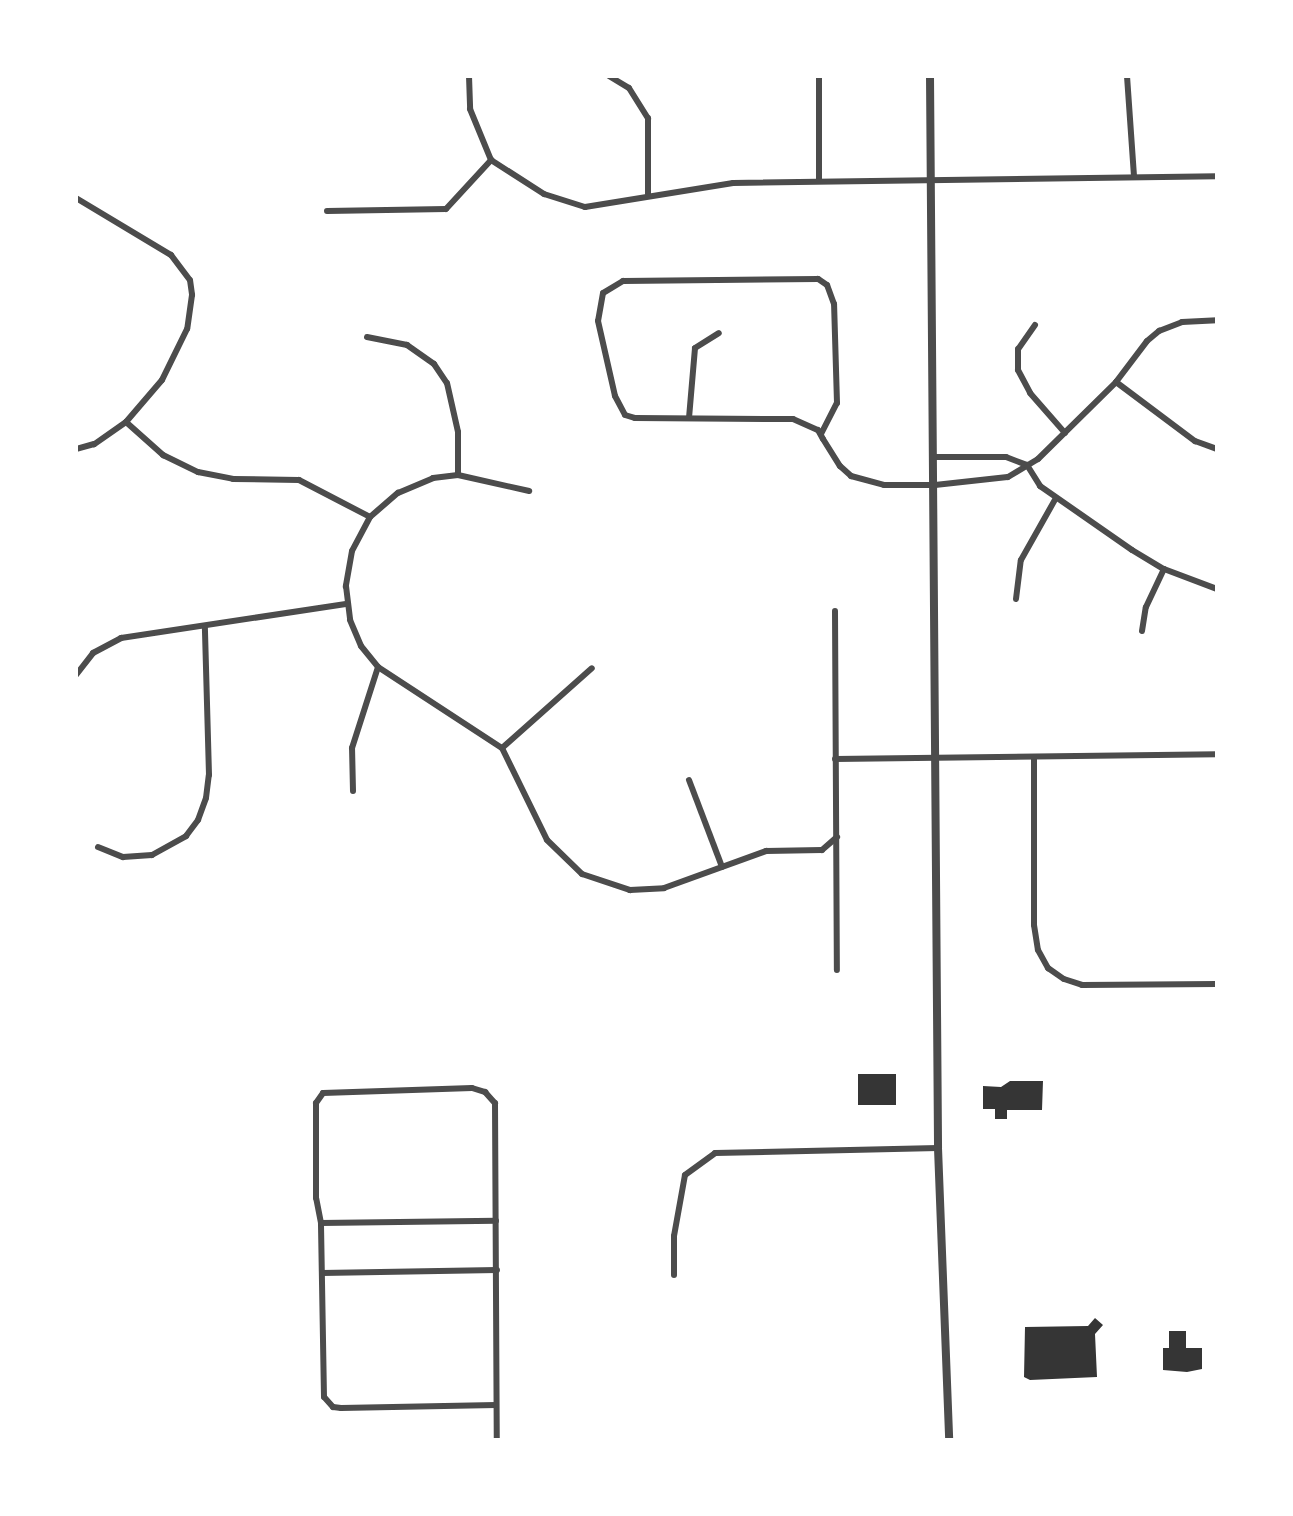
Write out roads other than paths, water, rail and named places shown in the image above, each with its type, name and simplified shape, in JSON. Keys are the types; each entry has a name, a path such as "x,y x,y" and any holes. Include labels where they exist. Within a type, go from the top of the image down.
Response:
{"street":[{"path":"469,76 470,109 491,160 544,194 585,207 648,194 733,183 932,177 1217,176"},
{"path":"609,76 629,88 648,118 648,194"},
{"path":"819,76 819,181"},
{"path":"930,76 938,1148 949,1440"},
{"path":"1127,76 1134,176"},
{"path":"327,211 446,209 491,160"},
{"path":"76,198 171,255 190,280 192,310 181,343 162,380 126,422 94,444 76,449"},
{"path":"821,434 837,403 834,304 827,285 806,277 623,281 603,293 598,321 619,407 635,418 777,417 808,423 821,434 840,466 862,481 935,485 1008,477 1065,433 1116,382 1147,341 1159,331 1182,322 1217,320"},
{"path":"1035,325 1018,349 1018,370 1030,393 1065,433"},
{"path":"689,418 695,348 719,333"},
{"path":"367,337 407,345 434,364 447,383 458,432 458,475"},
{"path":"1116,382 1195,441 1217,449"},
{"path":"126,422 163,455 198,472 233,479 299,480 370,517"},
{"path":"933,457 1006,457 1027,465 1040,486 1164,569 1217,589"},
{"path":"529,491 458,475 416,484 398,493 370,517 358,534 350,559 347,604 361,646 378,667 502,748 547,840 582,874 614,887 646,890 680,884 766,851 822,850 837,837"},
{"path":"1016,599 1021,560 1056,498"},
{"path":"1142,631 1146,607 1164,569"},
{"path":"76,675 84,662 104,644 158,632 205,628 347,604"},
{"path":"835,611 837,970"},
{"path":"98,847 123,857 152,855 186,836 198,820 206,798 209,775 205,628"},
{"path":"353,791 352,748 378,667"},
{"path":"502,748 592,668"},
{"path":"835,759 1217,754"},
{"path":"1034,758 1034,925 1038,950 1048,968 1064,979 1082,985 1217,984"},
{"path":"689,780 722,867"},
{"path":"496,1405 333,1407 324,1397 321,1223 316,1198 316,1103 323,1093 472,1088 485,1092 495,1103 497,1440"},
{"path":"674,1275 674,1236 685,1175 715,1153 938,1148"},
{"path":"321,1223 496,1221"},
{"path":"322,1273 497,1270"}]}
